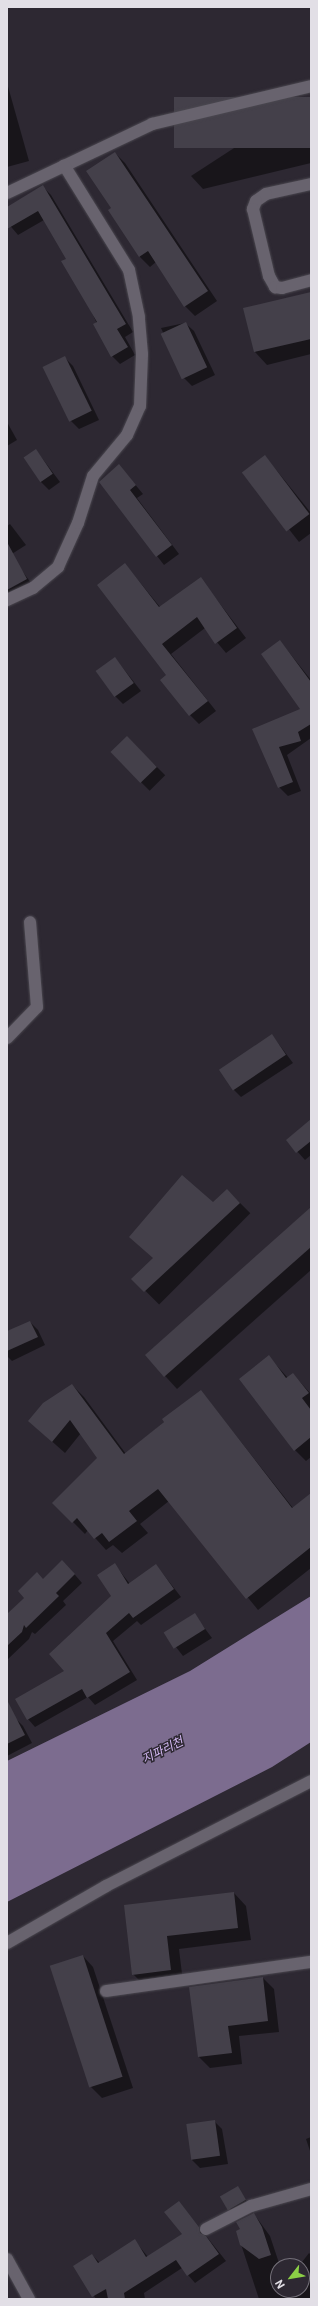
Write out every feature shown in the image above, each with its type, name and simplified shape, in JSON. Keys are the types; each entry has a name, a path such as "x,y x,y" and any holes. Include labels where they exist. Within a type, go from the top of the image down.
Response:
{"street":[{"path":"7,193 64,164 152,124 311,86"},
{"path":"7,600 33,588 58,567 78,523 93,476 127,435 140,406 142,354 139,317 129,270 64,164"},
{"path":"311,184 266,194 256,201 253,209 269,276 275,287 282,288 311,280"},
{"path":"7,1038 37,1007 30,922"},
{"path":"7,1943 106,1886 311,1781"},
{"path":"106,1991 311,1962"},
{"path":"206,2229 251,2206 311,2189"},
{"path":"7,2260 30,2299"}],"water":[{"name":"지파리천","path":"311,1596 311,1742 272,1767 7,1902 7,1761 190,1671"}],"building":[{"path":"174,97 311,97 311,148 174,148"},
{"path":"115,152 208,291 184,307 148,251 139,257 108,210 111,208 86,171"},
{"path":"43,185 126,324 117,329 128,347 111,357 93,324 97,322 61,261 66,259 38,211 7,229 7,207"},
{"path":"311,292 311,339 254,352 243,308"},
{"path":"186,322 207,367 182,379 161,334"},
{"path":"65,356 92,411 69,422 43,367"},
{"path":"36,449 53,474 40,482 24,457"},
{"path":"265,455 310,514 286,532 242,472"},
{"path":"119,464 136,485 130,490 172,545 156,557 99,482"},
{"path":"7,542 27,579 7,590"},
{"path":"125,563 159,607 201,577 237,628 215,644 197,617 162,644 208,701 189,716 160,680 166,675 97,585"},
{"path":"280,640 311,682 311,724 298,732 301,741 279,747 293,782 278,788 252,729 300,709 261,654"},
{"path":"115,657 134,683 114,697 96,671"},
{"path":"127,736 157,767 140,783 110,752"},
{"path":"272,1034 286,1055 233,1091 219,1070"},
{"path":"311,1119 311,1141 296,1153 286,1140"},
{"path":"182,1175 213,1202 227,1189 240,1203 144,1292 131,1279 153,1258 129,1237"},
{"path":"311,1207 311,1247 164,1377 145,1355"},
{"path":"30,1321 38,1337 7,1351 7,1331"},
{"path":"269,1355 286,1378 293,1373 309,1393 302,1398 311,1410 311,1437 294,1451 239,1379"},
{"path":"72,1384 124,1454 164,1422 162,1419 201,1390 292,1508 311,1493 311,1547 246,1599 158,1489 129,1511 137,1521 109,1542 102,1533 94,1539 77,1518 72,1523 52,1503 97,1458 70,1420 52,1442 28,1421 43,1403"},
{"path":"62,1560 75,1574 56,1593 59,1596 26,1628 24,1625 22,1632 7,1646 7,1614 24,1598 18,1591 37,1572 43,1579"},
{"path":"115,1563 128,1584 156,1564 174,1589 133,1618 129,1613 106,1633 130,1672 87,1698 82,1689 27,1720 15,1699 64,1671 49,1654 111,1596 97,1575"},
{"path":"195,1613 205,1629 174,1649 164,1633"},
{"path":"7,1700 25,1735 7,1744"},
{"path":"234,1892 238,1928 167,1936 171,1970 132,1975 124,1905"},
{"path":"83,1955 123,2077 89,2088 50,1966"},
{"path":"263,1977 268,2021 228,2026 232,2053 198,2057 189,1987"},
{"path":"215,2120 220,2156 191,2160 186,2124"},
{"path":"238,2186 246,2200 228,2210 220,2196"},
{"path":"179,2201 199,2227 200,2233 206,2236 219,2254 187,2276 176,2260 124,2293 125,2299 108,2299 106,2289 92,2297 73,2266 92,2254 98,2263 135,2239 146,2257 182,2234 164,2212"},
{"path":"254,2213 262,2227 271,2255 259,2259 240,2245 236,2231 240,2229 236,2222"}]}
